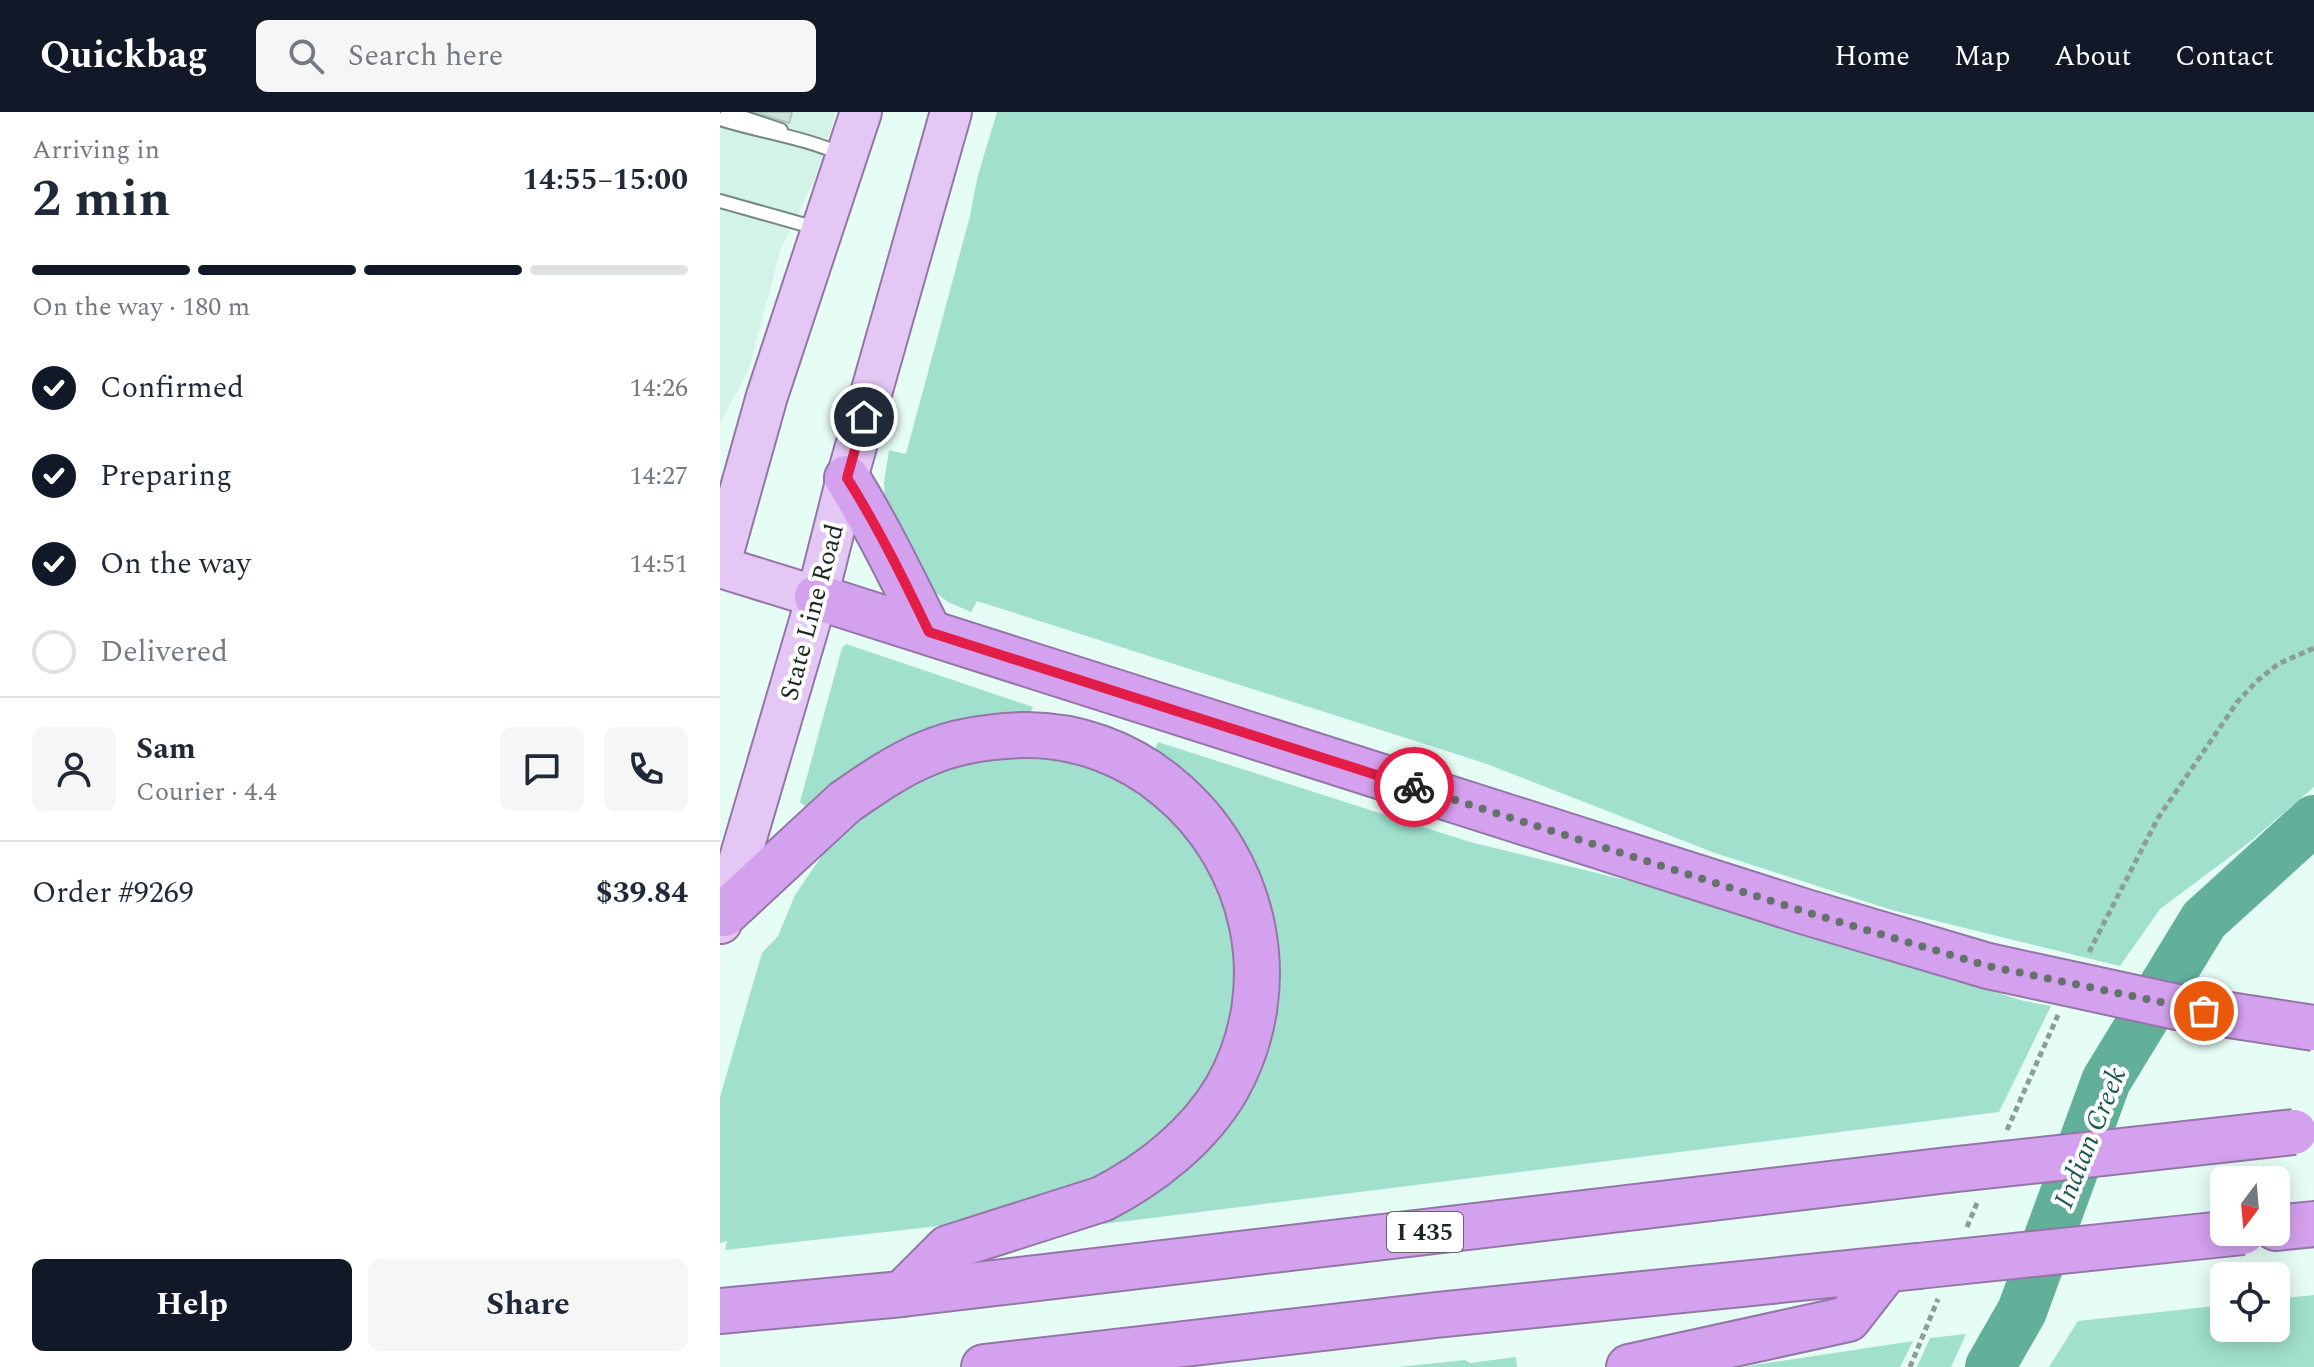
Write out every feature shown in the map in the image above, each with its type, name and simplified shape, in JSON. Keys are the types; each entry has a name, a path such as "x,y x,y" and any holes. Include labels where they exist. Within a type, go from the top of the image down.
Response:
{"highway":[{"path":"847,478 878,526 883,545 929,632"},
{"path":"817,597 1806,912 1988,966 2177,1007 2314,1028"},
{"path":"722,920 845,802 865,788 930,752 970,740 1002,736 1039,735 1070,739 1136,764 1186,801 1231,862 1252,926 1256,954 1255,1009 1238,1065 1211,1111 1176,1148 1122,1189 1102,1199 948,1248 902,1294"},
{"name":"I 435","path":"720,1311 902,1294 2304,1131"},
{"path":"2290,1227 2314,1224"},
{"path":"984,1367 1436,1315 2210,1235"},
{"path":"1629,1367 1848,1319 1903,1268"}],"main road":[{"path":"817,597 720,565 767,396 861,112"},
{"name":"State Line Road","path":"722,920 817,597 847,478 951,112"},
{"path":"720,462 767,396"}],"lane":[{"path":"727,112 774,126 791,137"},
{"path":"720,119 759,131 812,141 848,157"},
{"path":"720,201 823,230"}],"shaded area":[{"path":"720,112 836,112 816,177 781,249 748,371 720,423"}],"green space":[{"path":"997,112 2314,112 2314,787 2251,841 2160,909 2120,966 1892,910 1715,853 1484,763 977,601 971,612 948,602 927,586 885,513 884,483 889,450 906,454"},
{"path":"846,644 1033,707 1027,720 811,812 800,802 842,648"},
{"path":"1158,742 1470,842 1654,887 2024,1001 2051,1006 1999,1112 1103,1224 1099,1216 1145,1187 1271,977 1153,754"},
{"path":"1014,753 1060,757 1101,770 1139,790 1172,817 1214,873 1235,932 1237,987 1225,1042 1212,1071 1191,1102 1165,1130 1130,1159 1094,1181 957,1224 725,1250 727,1241 720,1243 720,1097 762,953 778,936 795,895 823,854 857,819 929,773 975,758"},
{"path":"2314,1295 2314,1367 2049,1367 2078,1321 2210,1307 2210,1342 2290,1342 2290,1298"},
{"path":"1966,1334 1951,1367 1917,1367 1930,1338"},
{"path":"1913,1341 1900,1367 1741,1367"},
{"path":"1516,1357 1517,1367 1398,1367 1465,1360 1470,1363"}],"building":[{"path":"743,112 792,112 789,123"}],"waterway":[{"name":"Indian Creek","path":"1990,1367 2022,1311 2106,1081 2204,920 2314,820"}],"way so far":[{"path":"1414,787 1806,912 1988,966 2204,1011"}],"route":[{"path":"864,417 847,478 878,526 883,545 929,632 1414,787"}]}
